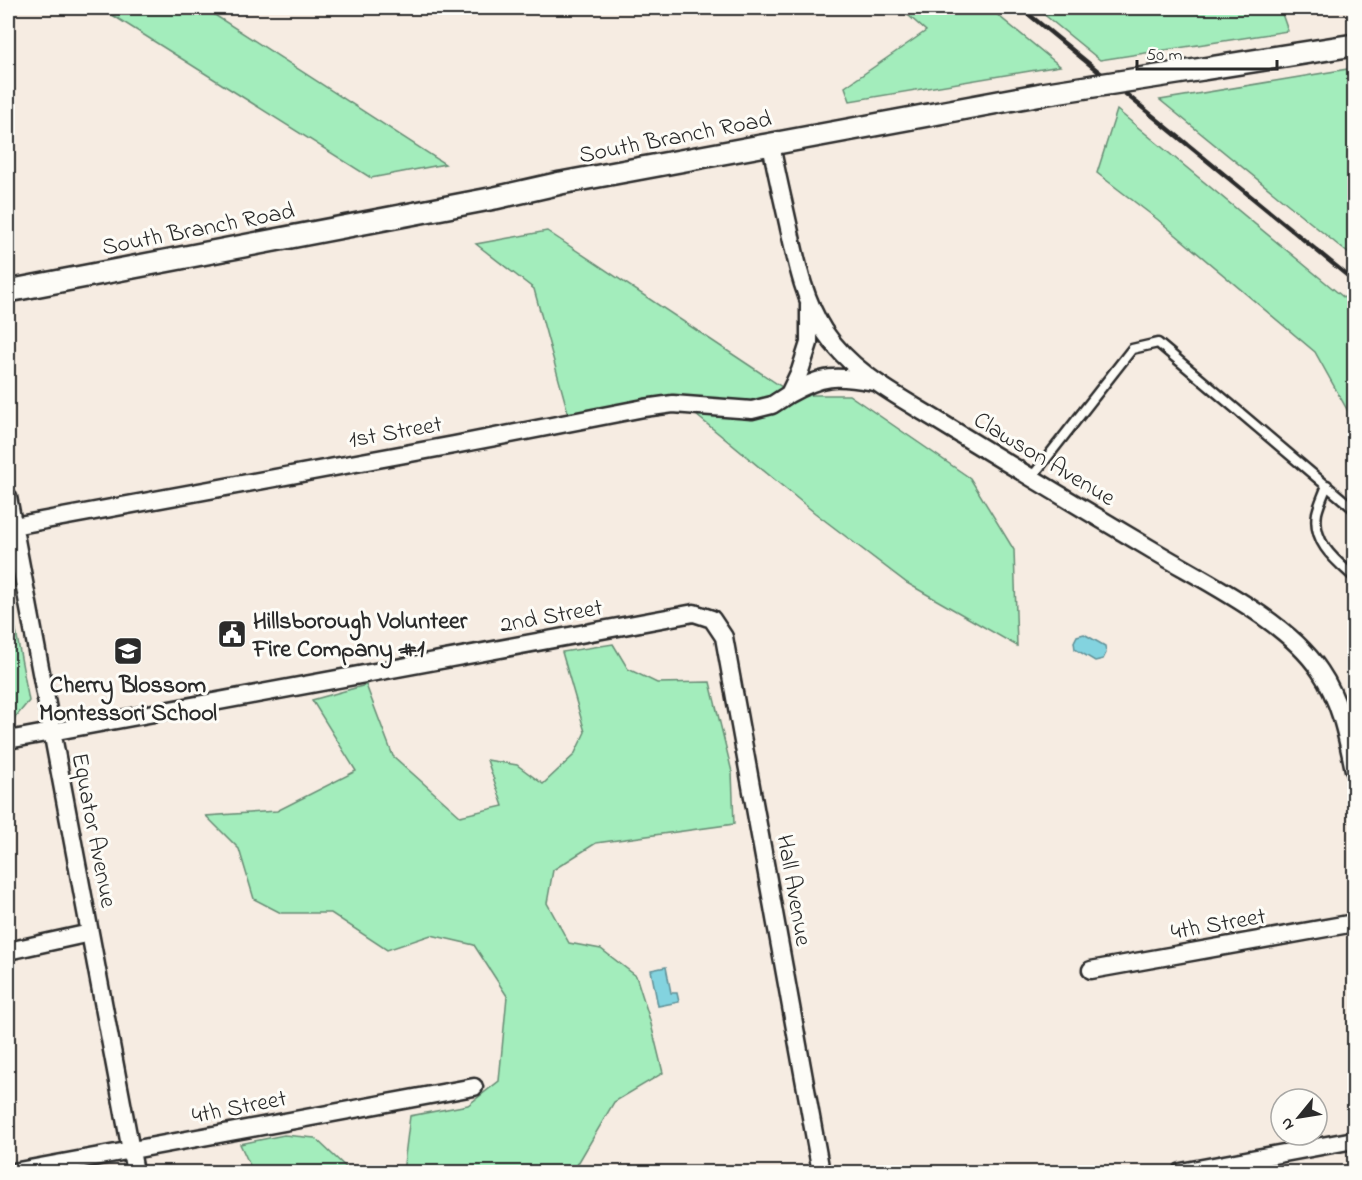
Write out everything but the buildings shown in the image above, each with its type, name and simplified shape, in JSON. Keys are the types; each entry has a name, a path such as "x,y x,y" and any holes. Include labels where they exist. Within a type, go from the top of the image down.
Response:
{"street":[{"name":"South Branch Road","path":"8,291 1042,94 1354,45"},
{"name":"Clawson Avenue","path":"771,144 801,279 809,302 834,345 848,360 876,382 1031,478 1209,583 1292,638 1320,671 1335,699 1347,736 1354,770"},
{"path":"789,394 800,371 809,343 809,302"},
{"name":"1st Street","path":"10,526 644,408 673,404 752,410 772,405 809,383 829,378 842,376 876,382"},
{"name":"Equator Avenue","path":"8,497 10,526 52,732 135,1173"},
{"name":"2nd Street","path":"8,740 694,613 712,619"},
{"name":"Hall Avenue","path":"712,619 724,637 821,1173"},
{"name":"4th Street","path":"1091,970 1354,923"},
{"path":"8,951 90,933"},
{"name":"4th Street","path":"13,1173 474,1087"},
{"path":"1181,1173 1354,1140"}],"lane":[{"path":"1031,478 1132,349 1158,343 1354,508"},
{"path":"1327,485 1317,513 1321,540 1329,555 1354,577"}],"green space":[{"path":"101,8 204,8 445,164 371,178"},
{"path":"900,8 989,8 1060,66 850,101 845,87 926,31"},
{"path":"1036,8 1280,8 1288,31 1100,60"},
{"path":"1354,68 1354,258 1160,100"},
{"path":"1117,110 1354,306 1354,422 1315,352 1157,219 1097,173"},
{"path":"547,231 794,395 849,395 970,478 1014,550 1017,646 907,583 815,513 679,401 570,420 534,289 476,244"},
{"path":"8,588 29,701 8,726"},
{"path":"613,644 628,669 657,683 710,682 732,772 734,824 596,843 553,870 547,903 569,943 601,949 636,976 663,1073 614,1102 573,1172 403,1172 410,1116 468,1105 499,1081 507,996 474,945 431,935 387,950 331,913 281,913 254,899 239,849 206,816 277,811 356,771 312,700 366,685 393,756 460,816 503,806 487,760 517,765 543,784 574,755 585,732 562,652"},
{"path":"284,1135 315,1138 351,1172 253,1172 240,1144"}],"water":[{"path":"1084,634 1105,646 1106,653 1103,659 1095,661 1075,649 1074,642 1077,636"},
{"path":"666,967 671,993 677,993 679,1002 658,1006 651,970"}],"railway":[{"path":"1021,8 1354,281"}],"place":[{"name":"Hillsborough Volunteer Fire Company #1","path":"232,634"},
{"name":"Cherry Blossom Montessori School","path":"128,651"}]}
